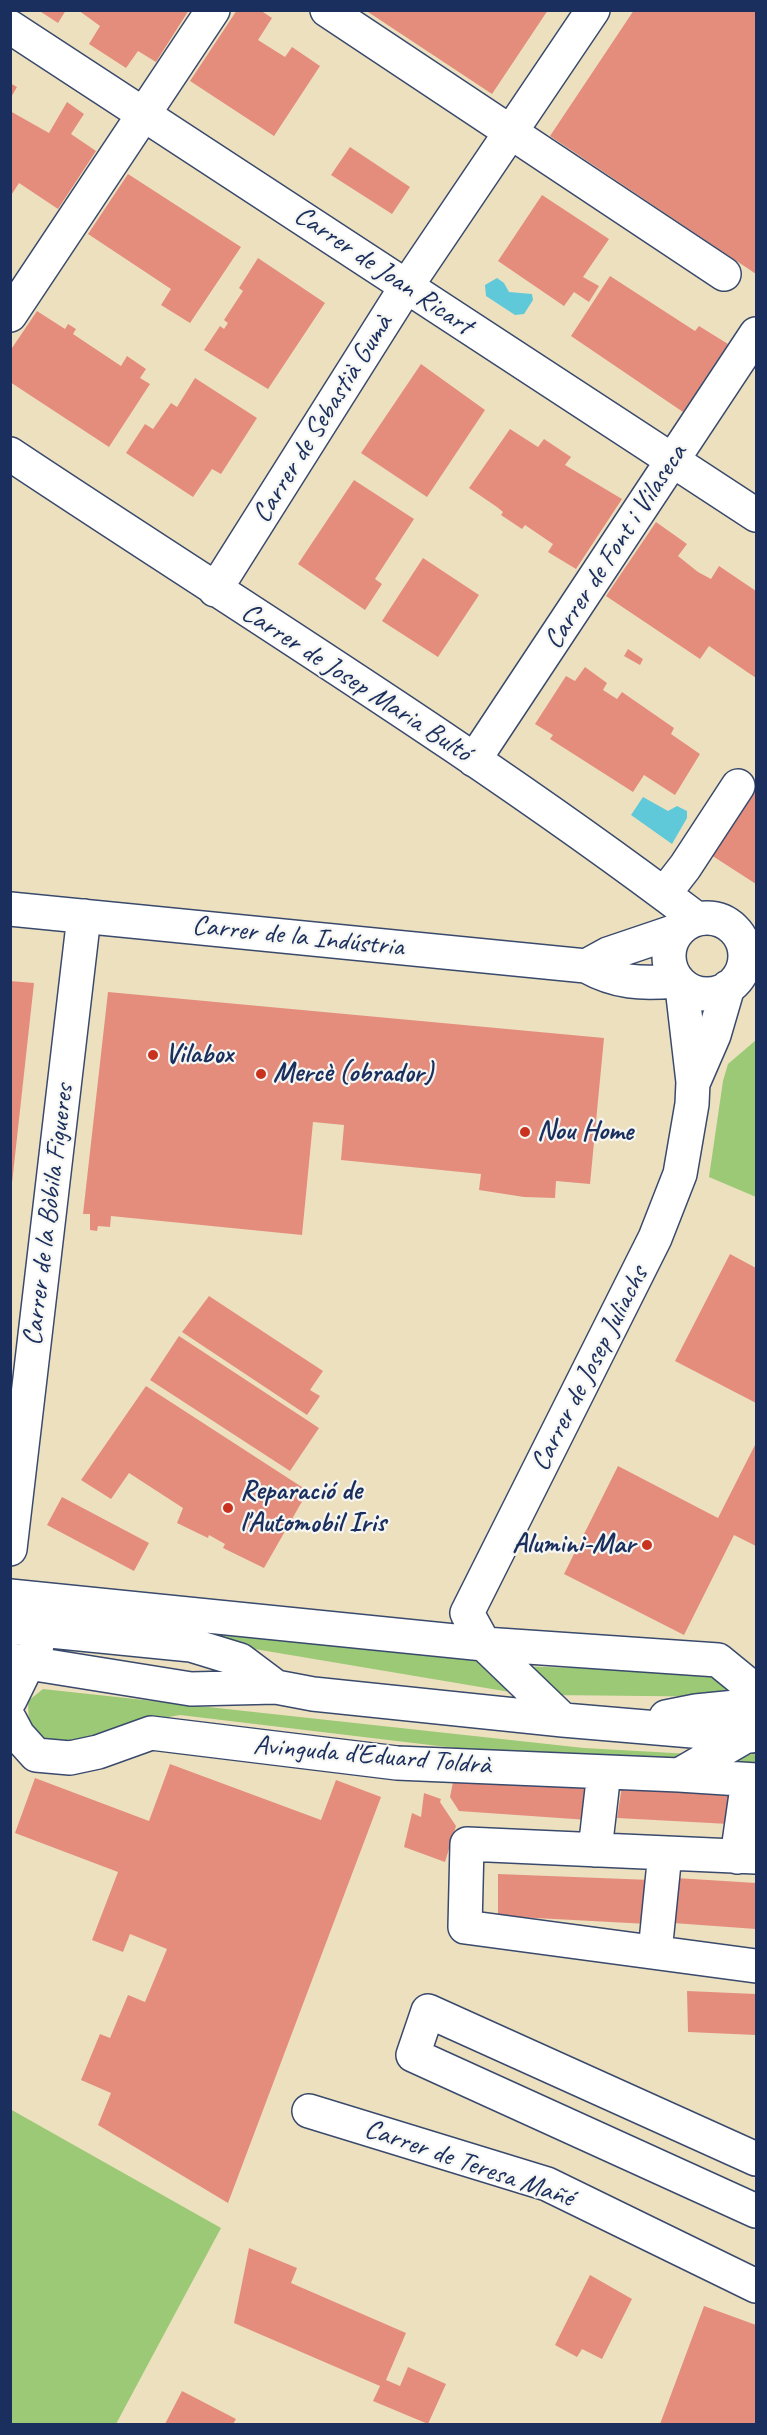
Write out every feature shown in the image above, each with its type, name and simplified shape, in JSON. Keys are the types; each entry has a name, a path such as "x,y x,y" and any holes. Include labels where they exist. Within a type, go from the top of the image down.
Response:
{"street":[{"path":"10,315 213,10"},
{"path":"327,10 724,274"},
{"name":"Carrer de Sebastià Gumà","path":"215,590 406,287 593,10"},
{"name":"Carrer de Joan Ricart","path":"10,27 756,514"},
{"name":"Carrer de Font i Vilaseca","path":"474,760 756,334"},
{"name":"Carrer de Josep Maria Bultó","path":"10,454 474,760 664,894 688,925"},
{"path":"664,894 685,867 738,786"},
{"name":"Carrer de la Indústria","path":"10,909 586,966 596,972 639,984 679,984"},
{"name":"Carrer de la Bòbila Figueres","path":"10,1549 84,916"},
{"path":"586,966 608,954 688,925 710,918 734,929 749,945 739,985 709,994 695,993 679,984 669,960 670,944 688,925"},
{"name":"Carrer de Josep Juliachs","path":"679,984 693,1082"},
{"name":"Carrer de Josep Juliachs","path":"484,1644 467,1613 655,1239 680,1174 693,1082 739,985"},
{"path":"10,1596 484,1644 718,1660 756,1691"},
{"name":"Avinguda d'Eduard Toldrà","path":"10,1627 93,1634 201,1648 240,1660 276,1687"},
{"path":"10,1700 19,1662 36,1645 68,1646 93,1634"},
{"path":"484,1644 562,1720"},
{"name":"Avinguda d'Eduard Toldrà","path":"19,1662 191,1689 276,1687 325,1695 562,1720 751,1736"},
{"name":"Avinguda d'Eduard Toldrà","path":"627,1725 696,1711 756,1706"},
{"name":"Avinguda d'Eduard Toldrà","path":"10,1720 18,1736 36,1755 70,1758 98,1752 151,1732 397,1763 679,1775 751,1736"},
{"path":"595,1850 603,1772"},
{"path":"679,1775 752,1780 746,1857 467,1844 465,1927 756,1966"},
{"path":"655,1952 665,1853"},
{"path":"756,2159 428,2011 414,2055 756,2211"},
{"name":"Carrer de Teresa Mañé","path":"309,2111 547,2184 756,2286"}],"green space":[{"path":"756,1040 756,1197 709,1177 723,1081 728,1064"},
{"path":"11,1608 481,1659 510,1692"},
{"path":"518,1666 711,1673 742,1697 549,1695"},
{"path":"43,1689 584,1748 691,1754 666,1769 547,1759 180,1715 140,1722 67,1745 44,1742 29,1727 28,1701"},
{"path":"756,1754 756,1773 723,1771 741,1755"},
{"path":"10,2109 221,2228 116,2424 11,2424"}],"water":[{"path":"497,278 504,283 509,292 532,294 533,300 524,314 515,315 486,296 485,285"},
{"path":"643,797 668,811 677,806 687,811 687,818 672,844 631,815"}],"building":[{"path":"38,10 66,10 58,23"},
{"path":"78,10 189,10 156,62 138,51 126,68 89,44 100,26"},
{"path":"237,10 260,10 272,18 258,40 285,57 292,47 320,66 274,136 190,81"},
{"path":"365,10 548,10 492,94"},
{"path":"634,10 756,10 756,274 550,136"},
{"path":"10,83 17,87 10,99"},
{"path":"67,102 84,114 71,134 96,151 58,209 19,183 10,197 10,111 49,133"},
{"path":"350,147 410,187 392,214 331,175"},
{"path":"128,174 241,247 190,323 161,305 171,289 88,234"},
{"path":"542,195 609,239 583,277 599,286 589,302 574,292 564,306 498,261"},
{"path":"258,258 325,303 268,389 204,350 220,326 224,329 228,323 224,320 243,291 239,288"},
{"path":"610,276 695,331 699,326 728,344 683,412 571,336"},
{"path":"37,311 65,329 68,324 76,329 73,334 121,366 127,356 146,369 140,378 150,384 109,447 10,382 10,351"},
{"path":"421,364 485,410 427,497 361,453"},
{"path":"195,378 257,418 221,474 212,469 193,497 126,453 145,424 153,429 171,403 177,407"},
{"path":"510,429 538,447 544,439 571,457 565,465 622,499 576,569 548,552 553,544 525,525 522,529 501,515 503,512 469,488"},
{"path":"354,480 414,519 375,579 382,584 365,610 298,564"},
{"path":"656,522 687,544 678,556 698,572 711,579 719,566 756,591 756,678 709,646 700,659 606,596"},
{"path":"423,558 479,595 438,657 382,621"},
{"path":"628,649 643,659 640,665 624,656"},
{"path":"585,667 607,683 603,690 617,699 622,692 674,728 671,734 700,754 675,795 644,775 633,792 550,739 553,735 535,724 566,676 575,681"},
{"path":"756,786 756,884 711,855"},
{"path":"10,981 34,983 12,1183 10,1183"},
{"path":"108,992 604,1038 590,1184 556,1181 555,1198 524,1197 479,1190 481,1174 341,1160 344,1125 313,1122 302,1235 111,1216 110,1227 98,1226 97,1231 90,1230 90,1214 83,1214"},
{"path":"730,1254 756,1268 756,1403 675,1361"},
{"path":"209,1296 323,1371 310,1390 320,1396 307,1415 182,1332"},
{"path":"179,1336 319,1428 290,1471 150,1380"},
{"path":"146,1386 308,1491 264,1568 223,1548 225,1544 209,1535 208,1538 177,1523 183,1508 129,1473 111,1499 81,1480"},
{"path":"756,1443 756,1546 734,1535 684,1635 564,1574 618,1466 718,1518"},
{"path":"62,1497 149,1543 134,1571 47,1525"},
{"path":"170,1764 321,1820 336,1780 381,1797 228,2203 98,2125 111,2093 81,2080 100,2034 110,2038 128,1995 145,2002 167,1949 130,1934 123,1952 92,1940 118,1872 15,1833 35,1778 149,1821"},
{"path":"454,1777 589,1784 588,1820 459,1811 450,1797"},
{"path":"623,1780 730,1784 729,1824 617,1818"},
{"path":"424,1793 441,1799 440,1802 456,1826 445,1862 404,1847 412,1813 421,1817"},
{"path":"498,1874 651,1880 648,1924 498,1916"},
{"path":"676,1878 756,1883 756,1929 673,1923"},
{"path":"687,1991 756,1994 756,2035 688,2032"},
{"path":"249,2248 297,2268 291,2283 406,2333 386,2380 400,2386 408,2367 446,2384 428,2424 373,2401 380,2386 234,2323"},
{"path":"590,2275 632,2299 602,2359 582,2349 577,2357 555,2345"},
{"path":"704,2306 756,2325 756,2424 660,2424"},
{"path":"182,2391 236,2419 233,2424 165,2424"}],"place":[{"name":"Vilabox","path":"153,1055"},
{"name":"Mercè (obrador)","path":"261,1074"},
{"name":"Nou Home","path":"525,1132"},
{"name":"Reparació de l'Automobil Iris","path":"228,1508"},
{"name":"Alumini-Mar","path":"647,1545"}]}
